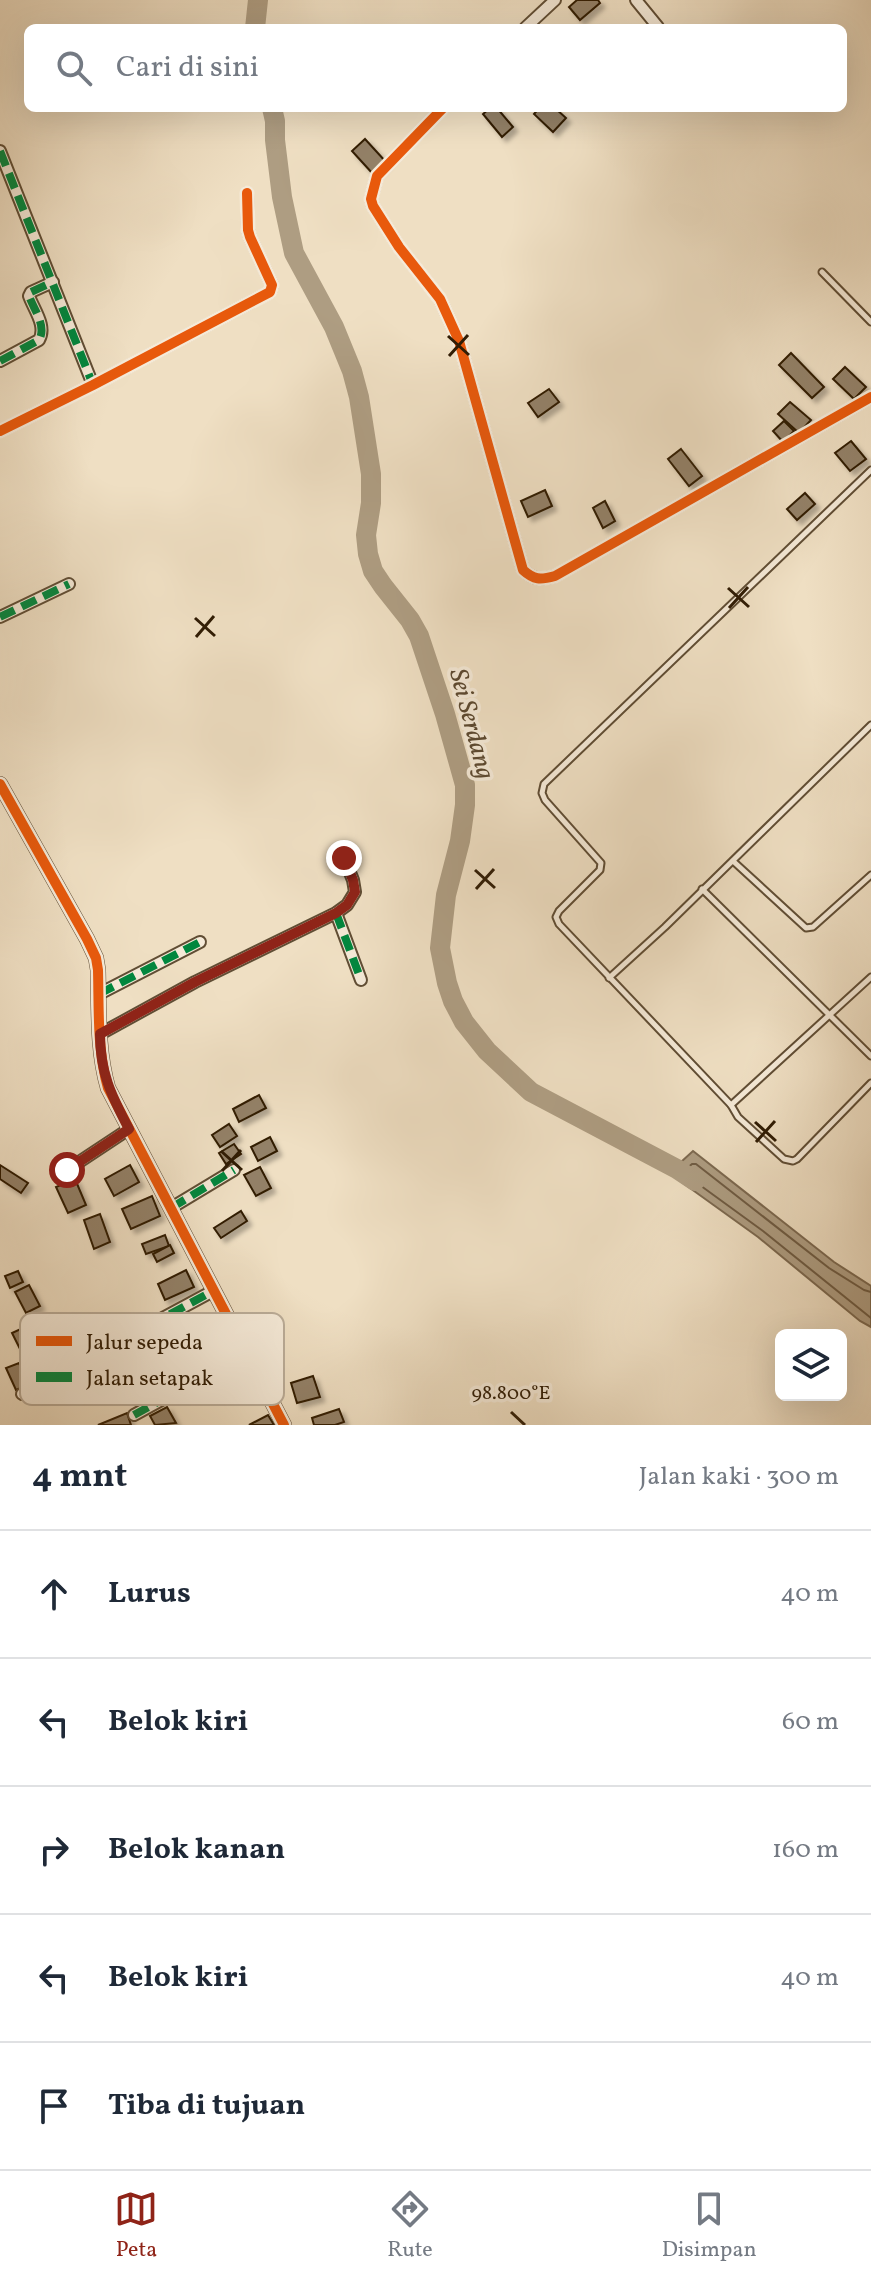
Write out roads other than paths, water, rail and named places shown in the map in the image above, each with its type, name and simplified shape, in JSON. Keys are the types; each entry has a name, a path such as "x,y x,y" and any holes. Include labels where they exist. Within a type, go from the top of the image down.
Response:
{"street":[{"path":"529,24 555,0"},
{"path":"636,0 656,24"},
{"path":"439,112 377,176 371,199 399,247 440,299 459,341 523,570 532,578 541,580 555,576 871,397"},
{"path":"0,151 93,385"},
{"path":"0,431 270,292 272,285 248,230 247,193"},
{"path":"0,361 39,340 43,328 29,297 31,292 51,283"},
{"path":"0,617 69,584"},
{"path":"2,791 96,958 103,1070 108,1088 225,1313"},
{"path":"100,1034 195,982 336,913 347,905 355,892 344,858"},
{"path":"336,913 361,980"},
{"path":"99,994 200,942"},
{"path":"67,1170 129,1129"},
{"path":"171,1208 234,1170"},
{"path":"172,1313 213,1291"},
{"path":"134,1415 152,1405"},
{"path":"274,1405 284,1425"}],"lane":[{"path":"822,272 871,322"},
{"path":"871,470 544,784 542,793 601,863 600,870 559,911 556,920 731,1105 738,1117 784,1159 793,1161 871,1083"},
{"path":"609,978 871,725"},
{"path":"733,861 806,928 813,927 871,875"},
{"path":"702,889 871,1056"},
{"path":"731,1105 871,977"}],"water":[{"path":"693,1151 834,1262 871,1286 871,1327 758,1237 669,1173"}],"waterway":[{"name":"Sei Serdang","path":"255,24 258,0"},
{"name":"Sei Serdang","path":"273,112 282,197 294,253 334,327 359,397 371,474 366,535 368,554 373,571 419,636 465,785 460,841 446,895 440,948 453,1001 464,1022 487,1051 531,1092 695,1181"}]}
